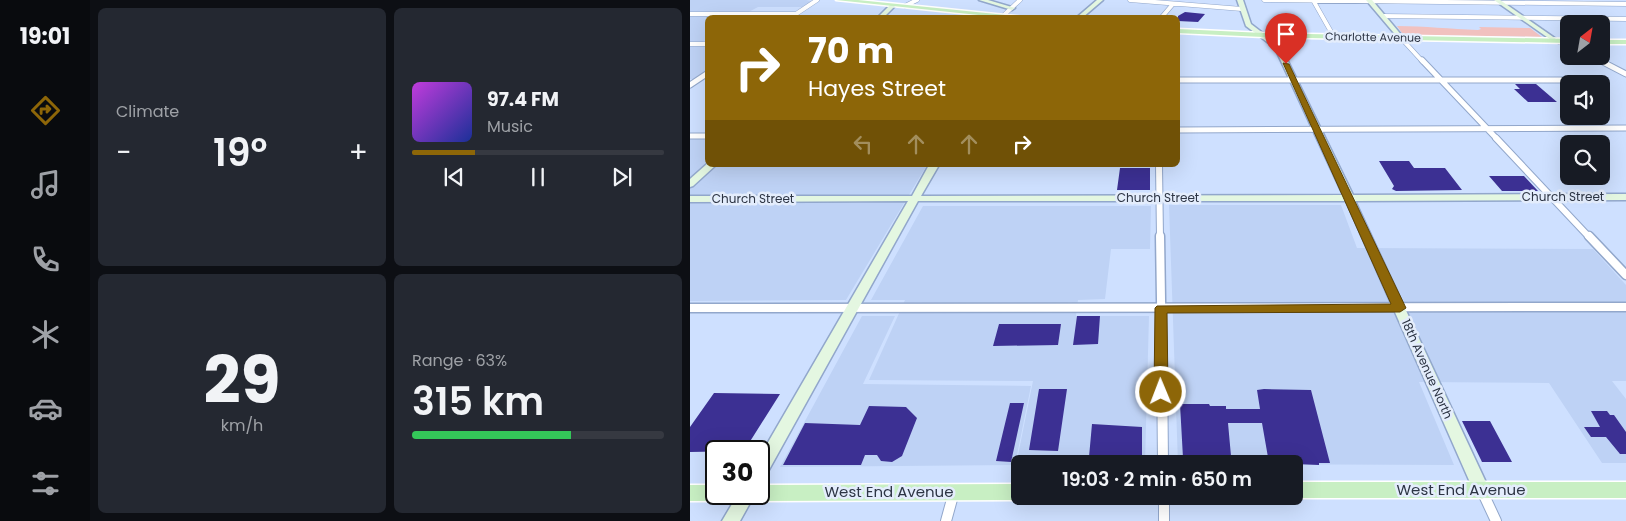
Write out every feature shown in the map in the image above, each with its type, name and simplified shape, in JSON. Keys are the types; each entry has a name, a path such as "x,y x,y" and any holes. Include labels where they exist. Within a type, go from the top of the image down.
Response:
{"main road":[{"path":"839,0 905,6 967,15 1004,15"},
{"path":"982,0 1012,8"},
{"path":"1082,15 1100,0"},
{"path":"1236,35 1244,31 1248,25 1240,0"},
{"path":"1370,1 1402,38"},
{"path":"1500,1 1556,41"},
{"path":"881,15 893,5"},
{"name":"18th Avenue North","path":"1248,25 1275,44 1400,308 1482,491"},
{"name":"Charlotte Avenue","path":"1180,31 1263,36 1560,41"},
{"path":"1275,44 1279,39 1289,36"},
{"path":"1610,42 1625,43"},
{"path":"690,184 709,167"},
{"path":"770,453 933,167"},
{"name":"Church Street","path":"690,199 1626,197"},
{"name":"West End Avenue","path":"1303,490 1626,490"},
{"name":"West End Avenue","path":"770,493 1011,492"},
{"path":"690,493 705,493"},
{"path":"731,521 740,505"}],"street":[{"path":"690,14 797,14 817,0"},
{"path":"905,6 917,0"},
{"path":"1004,15 1020,0"},
{"path":"1130,0 1165,1 1174,4 1242,9"},
{"path":"1264,0 1500,1 1626,4"},
{"path":"1313,0 1334,37"},
{"path":"1435,1 1449,17"},
{"path":"1435,1 1456,17"},
{"path":"1164,15 1174,4"},
{"path":"1383,16 1626,19"},
{"path":"1402,38 1626,275"},
{"path":"1556,41 1560,43"},
{"path":"690,44 705,44"},
{"path":"1608,65 1626,74"},
{"path":"690,85 693,81 705,75"},
{"path":"1180,80 1560,80"},
{"path":"1180,130 1626,128"},
{"path":"690,136 705,136"},
{"path":"1159,167 1163,455"},
{"path":"690,308 1626,308"},
{"path":"1482,491 1496,521"},
{"path":"946,521 954,492"},
{"path":"1164,505 1164,521"}],"shaded area":[{"path":"690,0 812,1 803,7 758,7 745,14 749,15 705,15 705,40 698,45 705,45 705,72 695,79 690,79"},
{"path":"1397,26 1478,30 1481,29 1479,27 1530,28 1542,37 1409,35 1402,33"},
{"path":"690,139 705,139 705,167 926,167 846,300 690,301"},
{"path":"1169,205 1341,205 1357,248 1593,249 1626,285 1626,381 1612,381 1626,399 1626,463 1602,463 1549,383 1419,382 1454,465 1303,464 1303,455 1178,455"},
{"path":"923,206 1151,206 1150,249 1111,249 1105,299 1078,300 1076,316 1149,316 1145,455 1018,455 1033,381 869,380 905,300 871,300"},
{"path":"862,316 895,316 863,384 1031,386 1017,455 1011,455 1011,465 780,467"}],"building":[{"path":"1185,12 1205,14 1198,22 1180,21 1180,15"},
{"path":"1515,84 1536,84 1557,102 1528,102 1514,89 1520,89"},
{"path":"1379,161 1409,161 1414,168 1445,168 1462,190 1396,191 1392,189 1394,186"},
{"path":"1120,168 1150,168 1150,190 1117,190"},
{"path":"1489,176 1524,176 1538,191 1502,191"},
{"path":"1077,316 1100,316 1098,344 1073,345"},
{"path":"999,324 1061,324 1058,345 993,346"},
{"path":"1039,389 1067,389 1058,451 1029,450"},
{"path":"1257,390 1311,390 1330,463 1303,464 1303,455 1268,455 1262,423 1228,423 1231,455 1183,455 1180,404 1209,404 1210,406 1226,406 1226,409 1260,409"},
{"path":"714,393 780,394 751,440 705,440 705,452 690,452 690,427"},
{"path":"1010,403 1024,403 1011,455 1011,462 996,461"},
{"path":"869,406 906,407 917,418 902,456 892,462 881,461 877,455 865,455 861,465 783,465 805,423 860,425"},
{"path":"1591,411 1607,411 1610,415 1614,415 1626,432 1626,454 1620,454 1606,437 1591,437 1584,427 1600,427"},
{"path":"1462,421 1490,421 1512,462 1482,462"},
{"path":"1092,424 1142,427 1142,455 1089,455"}],"route":[{"path":"1161,392 1161,308 1400,308 1286,64"}]}
